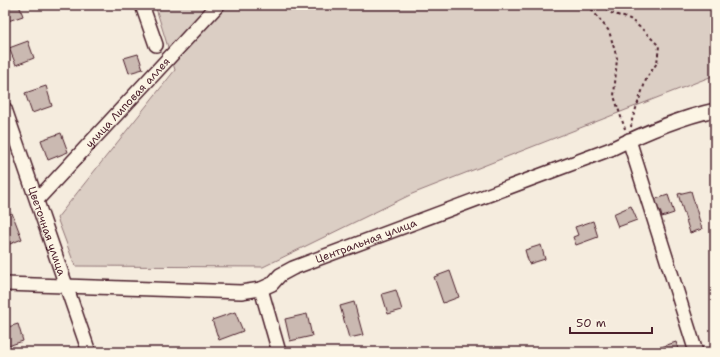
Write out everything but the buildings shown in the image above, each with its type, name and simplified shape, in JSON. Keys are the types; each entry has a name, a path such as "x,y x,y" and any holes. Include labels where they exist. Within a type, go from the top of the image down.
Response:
{"street":[{"path":"142,5 156,45"},
{"name":"улица Липовая аллея","path":"37,200 218,5"},
{"name":"Цветочная улица","path":"5,109 89,352"},
{"name":"Центральная улица","path":"5,284 241,292 261,289 272,284 280,276 293,268 611,149 660,127 693,115 715,110"},
{"path":"629,140 696,352"},
{"path":"261,289 280,352"}],"path":[{"path":"588,5 609,31 617,58 614,96 629,140"},
{"path":"602,5 611,13 630,19 659,46 656,62 647,77 632,120 629,140"}],"shaded area":[{"path":"155,5 715,5 715,75 412,194 263,267 75,266 57,218 175,70"}]}
